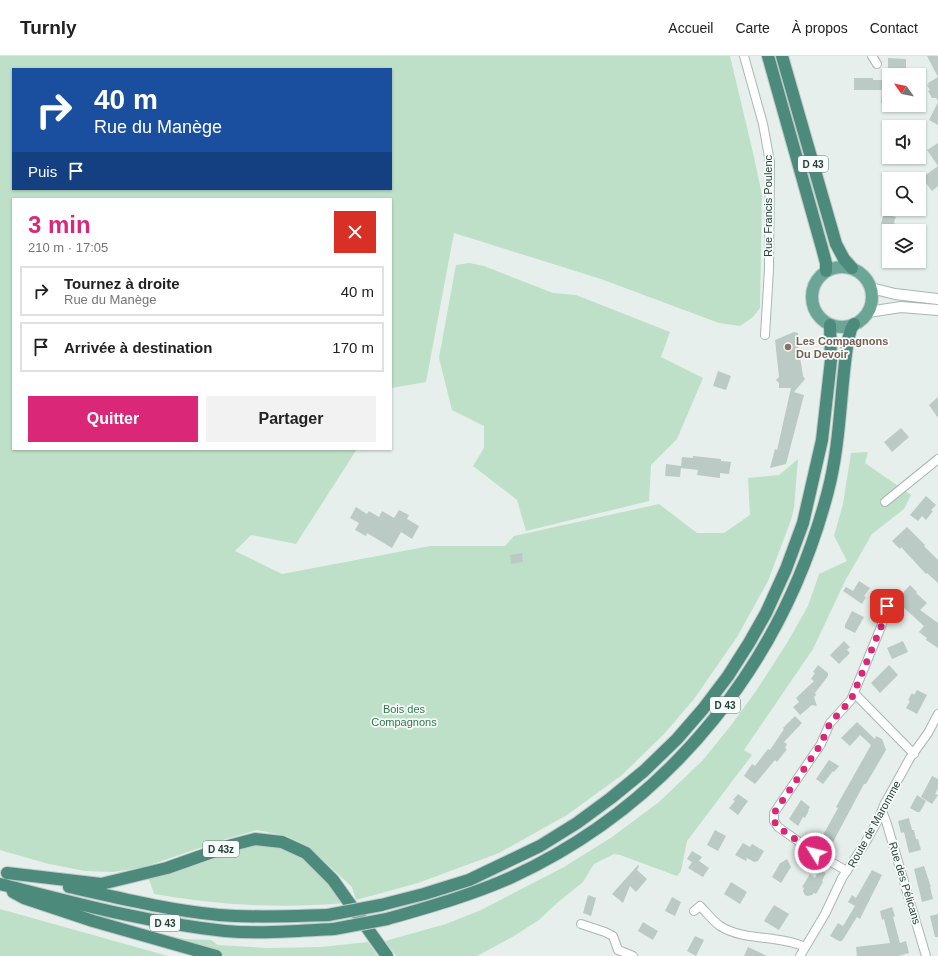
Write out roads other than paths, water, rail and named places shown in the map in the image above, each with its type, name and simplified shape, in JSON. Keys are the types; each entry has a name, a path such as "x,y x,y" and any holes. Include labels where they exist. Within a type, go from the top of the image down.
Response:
{"highway":[{"name":"D 43","path":"768,56 822,248 826,263 826,271"},
{"name":"D 43","path":"782,56 836,244 844,259 852,268"},
{"name":"D 43","path":"4,872 148,905 220,915 274,917 328,915 381,905 469,880 540,846 577,823 612,798 644,771 676,739 703,709 728,676 766,613 786,569 803,523 822,440 831,360 830,324"},
{"name":"D 43","path":"0,884 120,914 172,925 227,931 281,932 334,929 387,919 434,906 480,890 513,876 572,845 614,816 652,785 697,740 740,685 761,653 777,623 806,560 818,527 835,458 840,422 847,344 849,333 854,324"},
{"name":"D 43z","path":"4,872 101,884 167,868 232,845 255,839 282,842 306,853 333,880 387,956"},
{"path":"0,884 24,898 92,921 214,955"}],"main road":[{"path":"843,266 852,268 865,277 871,288 872,300 868,312 860,321 846,327 838,327 830,324 820,317 816,311 812,297 814,287 818,278 826,271 843,266"}],"street":[{"name":"Rue Francis Poulenc","path":"744,56 763,124 770,162 769,269 765,335"},
{"path":"872,56 877,64"},
{"path":"871,288 895,294 938,299"},
{"path":"868,312 902,307 938,310"},
{"path":"885,502 938,459"},
{"path":"847,871 815,853 778,827 774,821 774,813 821,744 830,723 851,700 881,627 887,606"},
{"path":"854,693 914,754"},
{"name":"Route de Maromme","path":"800,956 825,914 835,891 864,845 914,754 938,714"},
{"name":"Rue des Pélicans","path":"882,811 926,956"},
{"path":"694,912 700,906 720,926 731,931 791,942 805,947"},
{"path":"581,924 605,932 612,936 618,950 633,956"}],"place":[{"name":"Les Compagnons Du Devoir","path":"788,347"}],"park label":[{"name":"Bois des Compagnons","path":"404,715"}]}
